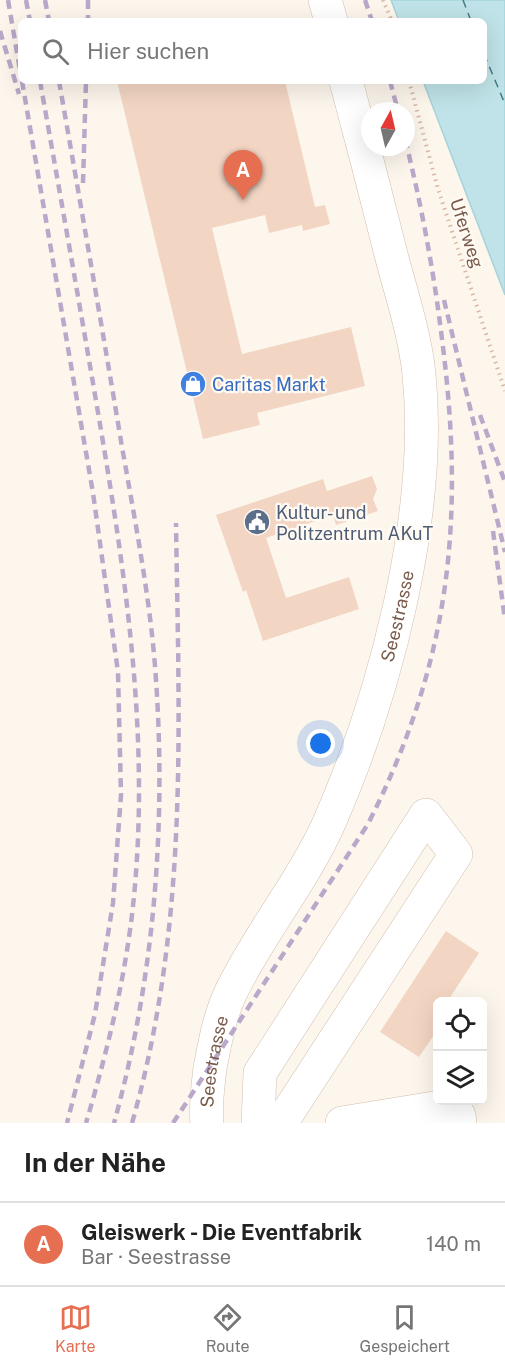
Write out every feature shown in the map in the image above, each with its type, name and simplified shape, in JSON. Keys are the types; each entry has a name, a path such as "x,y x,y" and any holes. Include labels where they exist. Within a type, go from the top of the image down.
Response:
{"street":[{"path":"325,0 330,18"},
{"name":"Seestrasse","path":"217,1121 212,1053 230,995 311,858 351,768 386,655 400,598 414,518 421,412 416,351 347,84"},
{"path":"258,1123 260,1073 426,815 456,854 281,1123"},
{"path":"342,1123 434,1108 459,1116 460,1123"}],"path":[{"path":"383,0 391,18"},
{"name":"Uferweg","path":"410,84 438,189 505,391"}],"water":[{"path":"391,0 505,0 505,295 424,84 487,84 487,18 398,18"}],"building":[{"path":"118,84 286,84 315,207 325,205 330,224 303,231 302,225 269,233 265,215 212,228 242,354 351,327 365,386 257,413 260,425 203,439"},
{"path":"372,476 377,489 373,499 378,511 336,525 333,515 266,538 286,598 349,577 359,609 263,641 246,590 243,592 216,515 323,479 327,491"},
{"path":"446,931 479,953 450,997 433,997 433,1036 419,1057 380,1032"}],"ferry route":[{"path":"463,0 470,18"},
{"path":"487,61 505,104"}],"railway":[{"path":"8,0 18,58"},
{"path":"26,0 29,18"},
{"path":"45,0 48,18"},
{"path":"88,0 88,18"},
{"path":"365,0 371,18"},
{"path":"0,31 19,94"},
{"path":"23,84 93,493 118,672 121,795 113,903 95,1014 67,1123"},
{"path":"41,84 87,347 120,553 134,670 138,729 138,847 130,934 114,1016 86,1123"},
{"path":"60,84 136,525 155,666 159,781 154,897 139,1011 114,1123"},
{"path":"83,183 86,84"},
{"path":"391,84 396,102"},
{"path":"173,1123 368,824 396,763 418,704 434,646 445,588 451,528 452,468 449,405 431,265 409,156"},
{"path":"444,300 505,552"},
{"path":"480,415 505,482"},
{"path":"132,1123 150,1048 163,974 172,899 178,750 176,523"},
{"path":"493,531 505,620"}],"place":[{"name":"Gleiswerk - Die Eventfabrik","path":"243,200"},
{"name":"Caritas Markt","path":"193,384"},
{"name":"Kultur- und Politzentrum AKuT","path":"257,522"}]}
